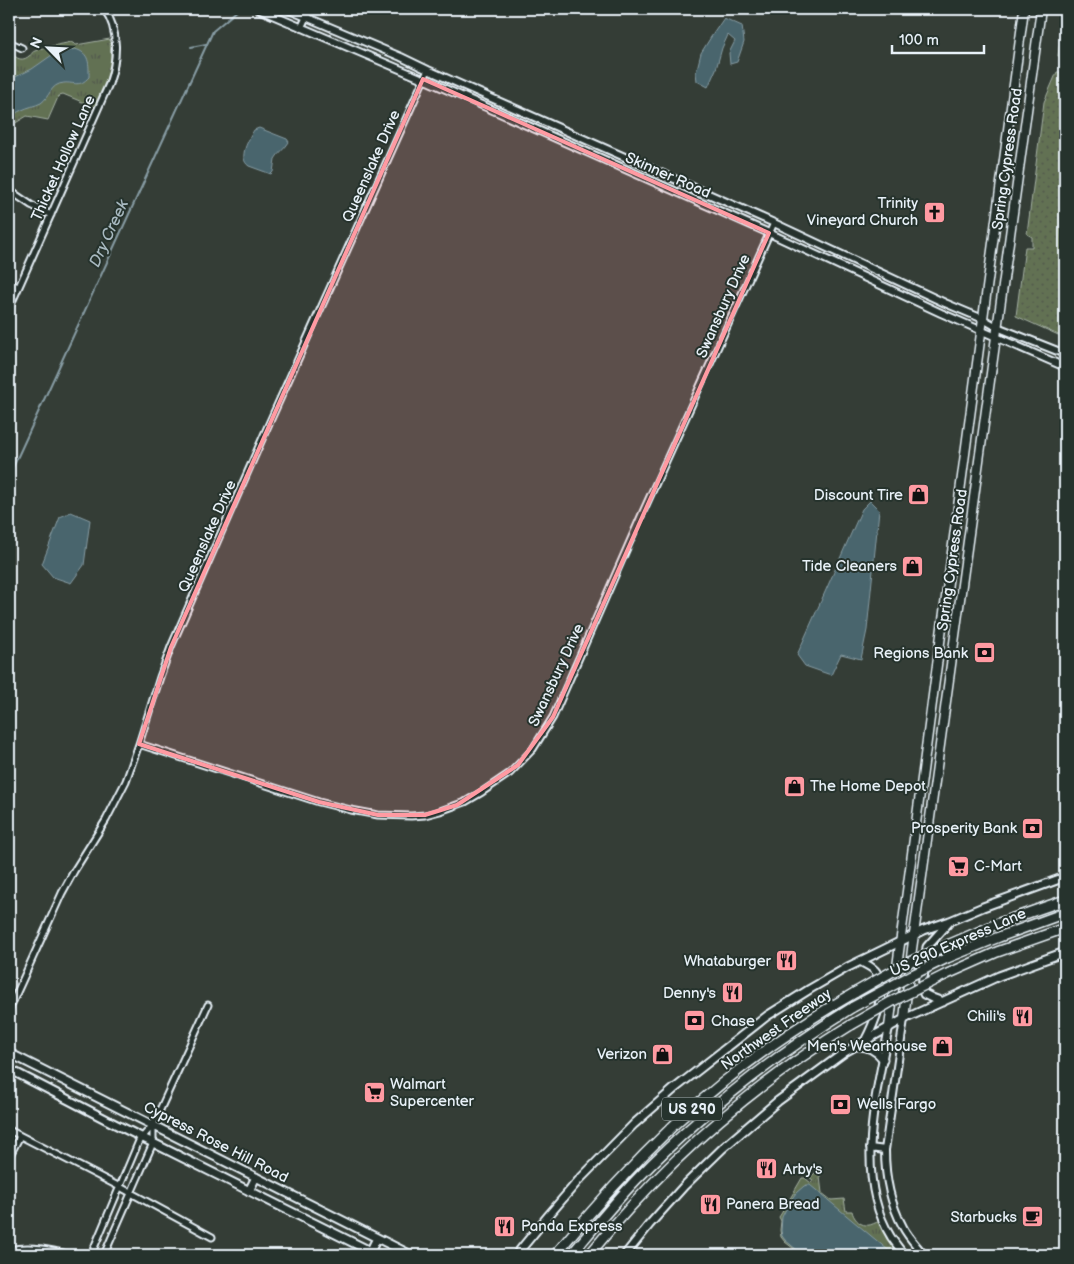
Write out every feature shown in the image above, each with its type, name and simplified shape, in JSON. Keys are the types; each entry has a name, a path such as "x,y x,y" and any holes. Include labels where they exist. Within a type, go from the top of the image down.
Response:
{"highway":[{"name":"Northwest Freeway","path":"555,1255 603,1198 674,1125 746,1065 789,1034 907,963 1009,919 1065,900"},
{"name":"US 290 Express Lane","path":"571,1255 634,1181 705,1114 736,1088 816,1030 912,975 948,958 1065,913"},
{"name":"US 290","path":"589,1255 651,1184 688,1148 728,1113 778,1074 827,1040 907,993 945,975 998,952 1065,928"},
{"path":"1052,933 1065,933"}],"main road":[{"name":"Spring Cypress Road","path":"889,1027 1024,9"},
{"name":"Spring Cypress Road","path":"904,1019 1041,9"},
{"path":"1002,177 1018,179"},
{"path":"961,483 976,488"},
{"path":"946,600 960,601"},
{"path":"926,751 939,751"},
{"path":"516,1255 578,1181 634,1124 674,1089 767,1016 860,961 924,930 1065,877"},
{"path":"943,1002 924,994 922,987 927,947 950,921"},
{"path":"625,1255 684,1186 723,1148 778,1101 846,1052 904,1019 999,976 1065,952"},
{"path":"860,961 876,971 881,983 880,1002 874,1024 862,1044"},
{"path":"862,1044 874,1050 883,1059"},
{"name":"Cypress Rose Hill Road","path":"9,1053 411,1255"},
{"name":"Cypress Rose Hill Road","path":"9,1069 152,1143 378,1255"},
{"path":"249,1191 256,1177"},
{"path":"370,1252 377,1238"}],"street":[{"path":"106,11 114,9"},
{"name":"Skinner Road","path":"258,9 769,233 1065,368"},
{"name":"Skinner Road","path":"287,9 401,57 774,223 998,327 1065,354"},
{"path":"301,28 310,9"},
{"name":"Thicket Hollow Lane","path":"9,309 110,84 115,66 116,43 112,25 106,11"},
{"path":"9,42 22,48"},
{"name":"Queenslake Drive","path":"9,1010 62,893 126,782 174,640 428,70"},
{"path":"658,184 663,174"},
{"path":"9,190 31,205 51,215"},
{"name":"Swansbury Drive","path":"139,744 318,802 378,816 411,816 440,811 465,802 502,779 533,749 553,716 774,223"},
{"path":"855,273 859,263"},
{"path":"9,283 18,287"},
{"path":"91,1255 142,1137 153,1125 208,1005"},
{"name":"Spring Cypress Road","path":"904,1019 885,1150 885,1164 894,1208 903,1228 924,1255"},
{"name":"Spring Cypress Road","path":"889,1027 873,1116 870,1148 871,1180 880,1213 890,1236 905,1255"},
{"path":"104,1255 152,1143 153,1125"},
{"path":"9,1130 212,1237"},
{"path":"10,1155 20,1136"},
{"path":"870,1148 885,1150"},
{"path":"905,1255 918,1247"},
{"path":"9,1250 34,1248 71,1255"}],"highlighted area":[{"path":"423,79 769,233 553,717 518,765 457,805 425,815 378,815 319,802 139,744 171,647"}],"green space":[{"path":"1064,9 1065,56 1058,56"},
{"path":"110,39 111,60 106,80 94,107 63,94 59,95 48,120 27,116 9,127 9,46 16,57 22,59 39,49 71,42 76,45"},
{"path":"1057,72 1065,72 1065,338 1016,316 1025,247 1032,247 1032,237 1027,234 1044,102"},
{"path":"1065,197 1064,230 1065,248 1061,222"},
{"path":"819,1169 822,1193 831,1200 844,1199 846,1211 852,1211 855,1218 861,1224 869,1225 878,1222 898,1255 802,1255 785,1242 781,1237 781,1221 779,1217 802,1178 811,1183 813,1180 810,1178"}],"water":[{"path":"724,18 742,26 744,42 737,62 730,64 729,53 735,41 728,35 708,87 697,81 696,73 701,53"},
{"path":"75,49 84,53 88,60 89,77 80,83 59,84 53,88 41,103 20,111 9,118 9,80 32,69 52,55"},
{"path":"259,128 287,139 289,142 275,159 271,174 249,166 244,158 249,138 254,130"},
{"path":"870,501 879,510 867,630 861,659 841,654 831,675 805,666 797,655 862,509"},
{"path":"71,512 90,520 84,565 71,583 53,577 42,564 60,517"},
{"path":"810,1185 894,1255 803,1255 785,1240 781,1231 782,1217 790,1201 796,1193"}],"waterway":[{"name":"Dry Creek","path":"9,476 213,31 239,9"},
{"path":"191,47 206,44"}],"place":[{"name":"Trinity Vineyard Church","path":"934,212"},
{"name":"Discount Tire","path":"919,495"},
{"name":"Tide Cleaners","path":"913,566"},
{"name":"Regions Bank","path":"984,653"},
{"name":"The Home Depot","path":"794,786"},
{"name":"Prosperity Bank","path":"1033,828"},
{"name":"C-Mart","path":"958,866"},
{"name":"Whataburger","path":"787,961"},
{"name":"Denny's","path":"732,993"},
{"name":"Chili's","path":"1022,1016"},
{"name":"Chase","path":"695,1021"},
{"name":"Men's Wearhouse","path":"943,1046"},
{"name":"Verizon","path":"663,1054"},
{"name":"Walmart Supercenter","path":"374,1093"},
{"name":"Wells Fargo","path":"841,1104"},
{"name":"Arby's","path":"767,1169"},
{"name":"Panera Bread","path":"710,1204"},
{"name":"Starbucks","path":"1033,1217"},
{"name":"Panda Express","path":"505,1226"}]}
